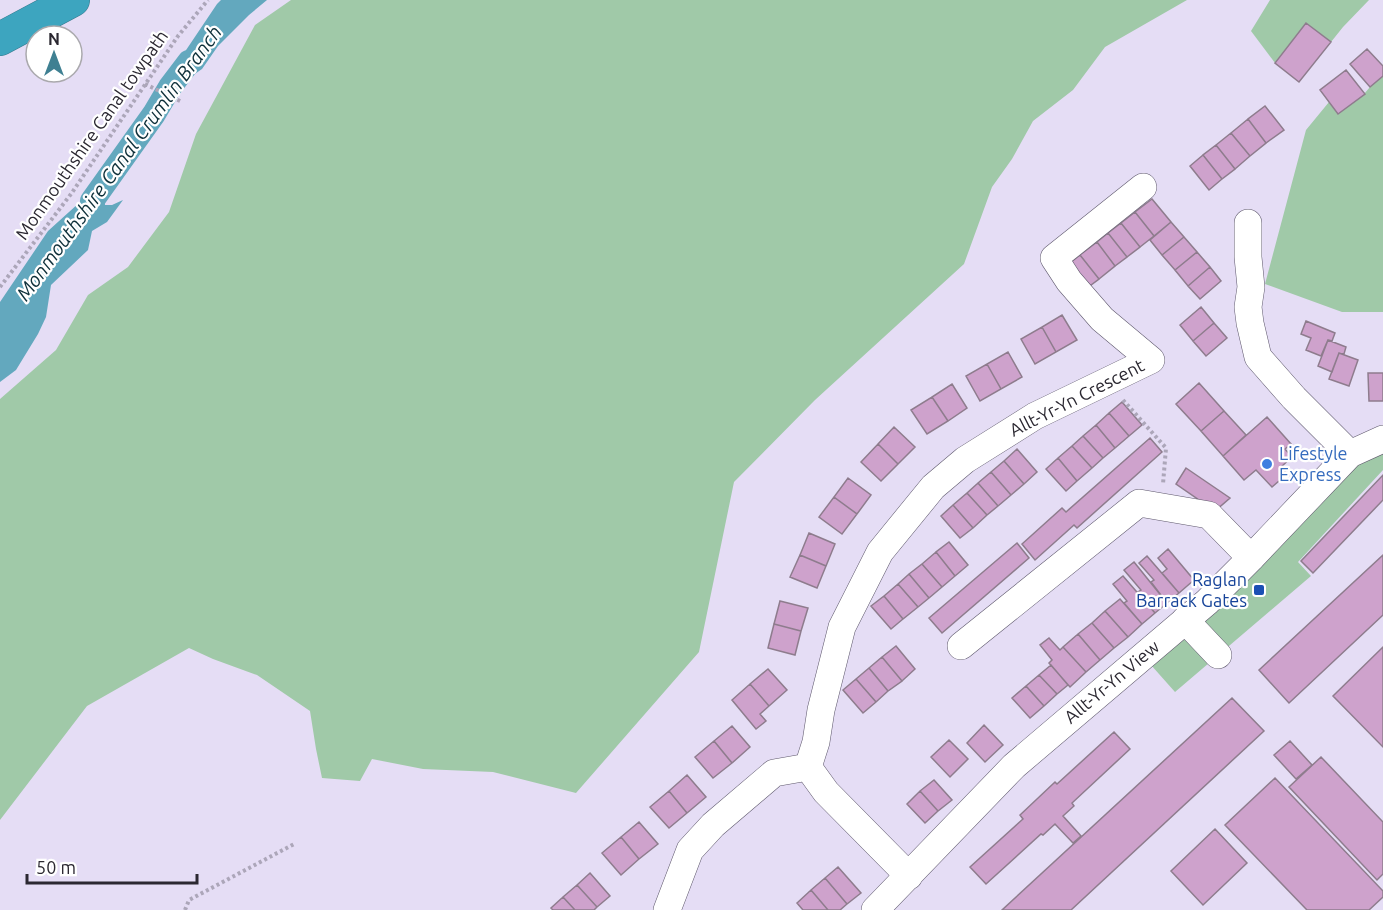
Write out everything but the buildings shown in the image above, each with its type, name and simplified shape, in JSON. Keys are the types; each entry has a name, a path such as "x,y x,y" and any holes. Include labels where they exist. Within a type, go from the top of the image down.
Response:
{"highway":[{"path":"0,39 73,0"}],"street":[{"name":"Allt-Yr-Yn Crescent","path":"808,767 816,742 821,710 842,627 880,552 933,487 965,460 1035,416 1151,360 1102,319 1069,281 1054,258 1143,187"},
{"path":"1248,223 1251,287 1248,307 1258,357 1294,398 1350,454 1383,439"},
{"name":"Allt-Yr-Yn View","path":"874,910 1014,766 1207,602 1350,454"},
{"path":"961,646 1139,503 1209,515 1251,558"},
{"path":"1185,620 1218,655"},
{"path":"667,910 690,850 713,825 774,773 808,767 826,792 909,876"}],"path":[{"name":"Monmouthshire Canal towpath","path":"0,287 71,194 178,36 208,0"},
{"path":"145,84 182,102"},
{"path":"1107,381 1166,447 1161,507"},
{"path":"185,910 189,900 296,843"}],"green space":[{"path":"291,0 1187,0 1105,47 1073,90 1033,121 1012,159 992,187 964,264 815,400 734,482 699,652 576,793 493,772 423,769 372,759 360,781 322,778 310,711 257,675 189,648 87,706 0,820 0,399 56,350 88,295 128,267 169,212 196,134 255,25"},
{"path":"1270,0 1369,0 1331,42 1306,23 1275,63 1251,31"},
{"path":"1383,76 1383,312 1342,312 1265,284 1306,130 1329,102 1338,114"},
{"path":"1383,439 1383,470 1298,562 1311,576 1175,692 1143,656"}],"water":[{"path":"221,0 267,0 218,46 202,69 170,87 174,68"},
{"path":"111,174 104,196 105,205 112,205 123,200 107,222 92,231 88,250 51,285 46,317 38,334 16,370 0,382 0,302 48,231"}],"waterway":[{"name":"Monmouthshire Canal Crumlin Branch","path":"92,201 189,62"}],"place":[{"name":"Lifestyle Express","path":"1267,464"},
{"name":"Raglan Barrack Gates","path":"1259,590"}]}
